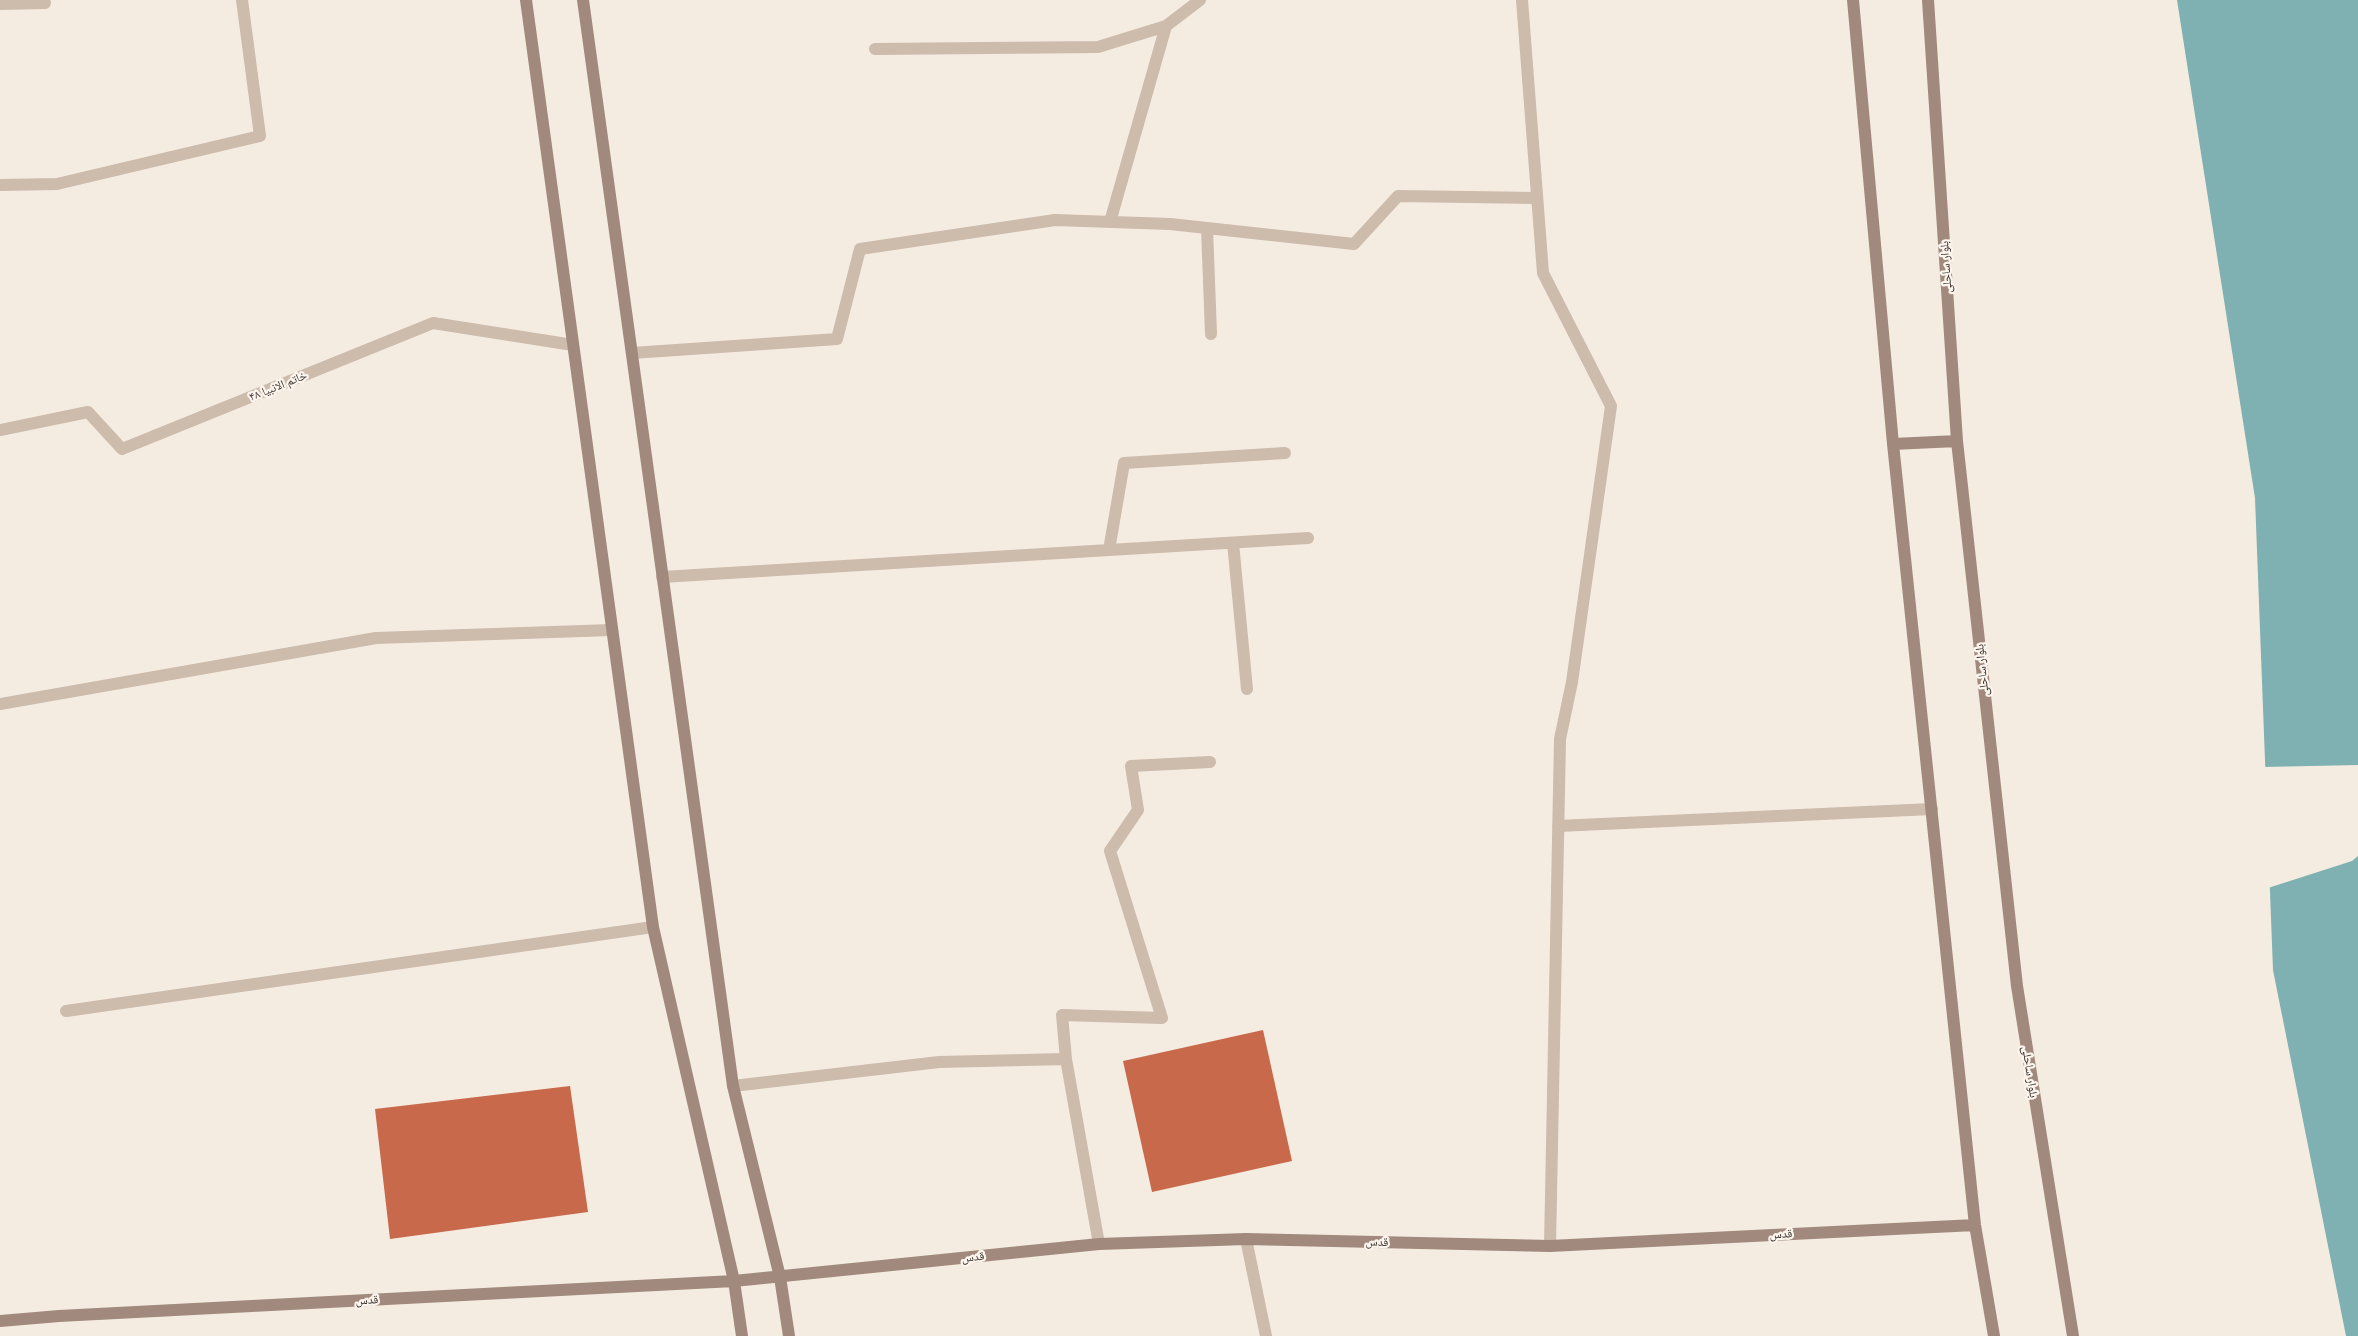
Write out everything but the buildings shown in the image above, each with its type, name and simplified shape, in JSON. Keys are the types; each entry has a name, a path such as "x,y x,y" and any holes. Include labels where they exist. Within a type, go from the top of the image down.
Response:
{"main road":[{"path":"526,0 653,927 734,1282 742,1336"},
{"path":"584,0 732,1086 780,1277 789,1336"},
{"path":"1853,0 1893,444 1975,1225 1994,1336"},
{"name":"بلوار ساحلی","path":"1928,0 1957,441 2016,986 2073,1336"},
{"path":"1893,444 1957,441"},
{"name":"قدس","path":"0,1321 59,1316 734,1282 1100,1244 1246,1239 1550,1246 1975,1225"}],"street":[{"path":"0,185 57,184 260,136 242,0"},
{"path":"876,49 1098,48 1166,26 1200,0"},
{"path":"1522,0 1543,273 1611,406 1572,682 1560,739 1550,1246"},
{"path":"0,4 44,3"},
{"path":"1110,222 1166,26"},
{"path":"632,353 836,339 860,249 1055,220 1170,224 1354,244 1398,196 1537,198"},
{"path":"1207,228 1211,334"},
{"name":"خاتم الانبیا ۴۸","path":"0,430 88,412 122,449 433,324 573,344"},
{"path":"1109,550 1124,462 1285,453"},
{"path":"662,577 1308,538"},
{"path":"1234,543 1247,689"},
{"path":"0,704 376,638 612,630"},
{"path":"1100,1244 1066,1059 1062,1015 1162,1018 1110,851 1138,810 1131,766 1210,762"},
{"path":"1558,826 1932,809"},
{"path":"66,1011 653,927"},
{"path":"732,1086 939,1062 1066,1059"},
{"path":"1246,1239 1266,1336"}],"water":[{"path":"2177,0 2358,0 2358,1336 2346,1336 2273,970 2255,498"}],"pier":[{"path":"2358,765 2358,856 2352,861 2268,888 2263,767"}]}
